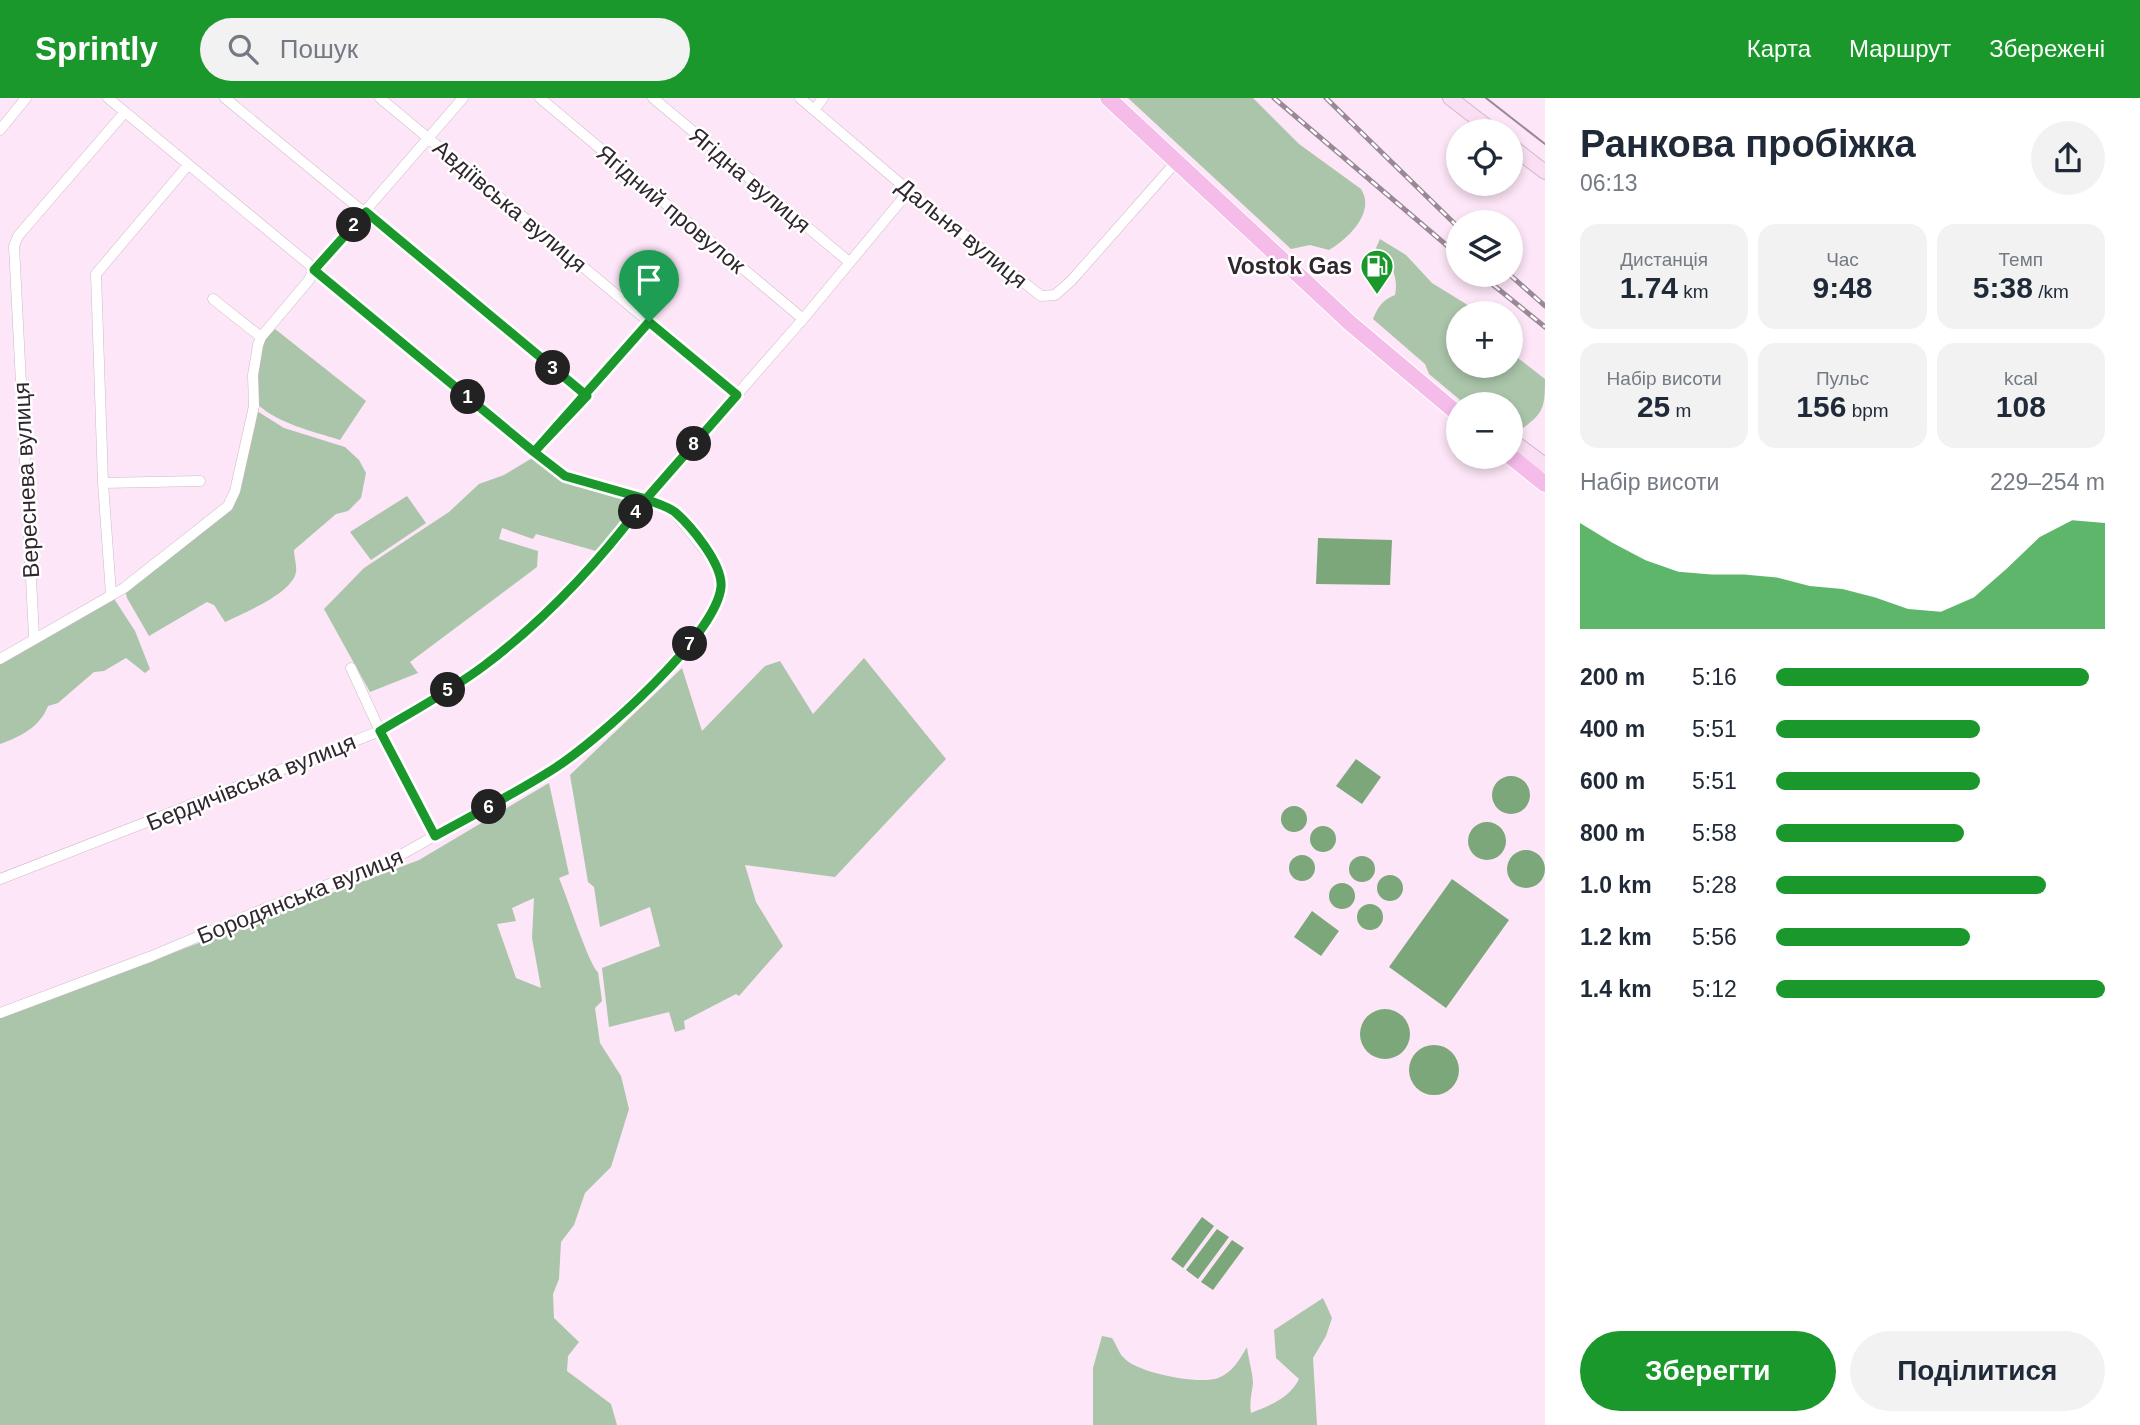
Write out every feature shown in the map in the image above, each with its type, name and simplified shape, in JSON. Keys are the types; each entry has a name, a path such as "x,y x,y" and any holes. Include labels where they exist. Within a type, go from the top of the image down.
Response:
{"main road":[{"path":"1108,98 1350,323 1446,404"},
{"path":"1450,98 1477,119"},
{"path":"1523,155 1545,172"},
{"path":"1523,449 1545,465"},
{"path":"1523,466 1545,484"}],"street":[{"path":"0,130 26,98"},
{"name":"Бородянська вулиця","path":"0,1013 390,861 557,767 605,728 659,677 700,631 720,592 721,576 717,565 673,511 646,499 565,476 108,98"},
{"path":"225,98 587,396"},
{"name":"Авдіївська вулиця","path":"380,98 737,395"},
{"path":"0,659 34,637 124,588 228,506 235,491 254,406 253,375 261,337 309,280 314,270 463,98"},
{"name":"Ягідний провулок","path":"540,98 803,319"},
{"name":"Ягідна вулиця","path":"653,98 848,261"},
{"name":"Дальня вулиця","path":"800,98 909,191 1041,296 1055,295 1072,281 1176,162"},
{"path":"814,110 823,98"},
{"name":"Вереснева вулиця","path":"34,637 14,246 18,236 125,112"},
{"path":"111,594 103,483 96,274 188,165"},
{"name":"Бердичівська вулиця","path":"0,880 380,731 483,667 529,630 616,540 646,499 803,319 848,261 909,191"},
{"path":"213,299 261,337"},
{"path":"534,452 587,396 649,322"},
{"path":"103,483 200,481"},
{"path":"351,668 380,731 435,836"}],"shaded area":[{"path":"1128,98 1253,98 1299,144 1361,189 1365,207 1358,224 1329,250 1310,245 1291,249"},
{"path":"1380,239 1406,255 1432,283 1461,301 1446,301 1446,378 1523,378 1523,362 1545,379 1543,405 1533,420 1523,428 1523,392 1451,392 1429,374 1425,364 1373,319 1381,304 1395,295 1396,288 1392,269 1376,248"},
{"path":"275,329 366,401 340,440 286,422 257,404 256,377 263,341"},
{"path":"257,411 284,428 345,447 359,460 366,473 361,498 348,511 336,514 294,550 296,572 293,580 277,595 225,622 214,605 207,602 149,636 125,590 225,513"},
{"path":"534,457 564,480 626,498 632,505 629,513 596,551 536,534 533,539 502,528 499,539 538,551 537,567 410,662 418,673 370,692 324,609 364,568 449,512 479,484 504,475"},
{"path":"407,496 426,523 371,560 350,532"},
{"path":"1318,538 1392,540 1390,585 1316,584"},
{"path":"113,597 135,631 150,669 145,673 126,658 104,671 94,672 58,703 48,706 40,720 28,730 0,744 0,663"},
{"path":"864,658 946,759 835,877 745,865 756,902 783,946 739,996 736,994 684,1021 685,1029 675,1032 669,1012 609,1027 602,968 660,946 650,907 600,927 594,887 588,882 570,775 682,668 702,731 765,666 780,661 813,714"},
{"path":"1356,759 1381,777 1362,804 1336,786"},
{"path":"1511,776 1525,781 1530,795 1525,809 1511,814 1497,809 1492,795 1497,781"},
{"path":"549,783 569,874 559,878 584,944 598,972 602,1001 595,1008 600,1043 621,1076 629,1109 611,1167 585,1193 574,1225 561,1242 559,1279 553,1294 554,1318 579,1342 568,1356 567,1371 611,1404 617,1425 0,1425 0,1018 419,860","holes":["534,898 532,938 541,988 516,978 497,924 516,921 512,908"]},
{"path":"1294,806 1303,810 1307,819 1303,828 1294,832 1285,828 1281,819 1285,810"},
{"path":"1487,822 1501,827 1506,841 1501,855 1487,860 1473,855 1468,841 1473,827"},
{"path":"1323,826 1332,830 1336,839 1332,848 1323,852 1314,848 1310,839 1314,830"},
{"path":"1526,850 1540,855 1545,869 1540,883 1526,888 1512,883 1507,869 1512,855"},
{"path":"1302,855 1311,859 1315,868 1311,877 1302,881 1293,877 1289,868 1293,859"},
{"path":"1362,856 1371,860 1375,869 1371,878 1362,882 1353,878 1349,869 1353,860"},
{"path":"1390,875 1399,879 1403,888 1399,897 1390,901 1381,897 1377,888 1381,879"},
{"path":"1452,879 1509,920 1446,1008 1389,967"},
{"path":"1342,883 1351,887 1355,896 1351,905 1342,909 1333,905 1329,896 1333,887"},
{"path":"1370,904 1379,908 1383,917 1379,926 1370,930 1361,926 1357,917 1361,908"},
{"path":"1312,911 1339,931 1321,956 1294,937"},
{"path":"1385,1009 1403,1016 1410,1034 1403,1052 1385,1059 1367,1052 1360,1034 1367,1016"},
{"path":"1434,1045 1452,1052 1459,1070 1452,1088 1434,1095 1416,1088 1409,1070 1416,1052"},
{"path":"1202,1217 1214,1226 1183,1268 1171,1259"},
{"path":"1217,1229 1229,1237 1198,1279 1186,1270"},
{"path":"1232,1240 1244,1248 1213,1290 1201,1282"},
{"path":"1323,1298 1332,1318 1326,1336 1313,1358 1317,1425 1093,1425 1093,1368 1102,1336 1112,1338 1120,1353 1130,1363 1154,1373 1183,1379 1209,1380 1223,1376 1235,1365 1247,1347 1253,1379 1251,1413 1290,1392 1299,1379 1276,1358 1274,1330"}],"tram line":[{"path":"1486,98 1545,144"}],"railway":[{"path":"1274,98 1446,245"},
{"path":"1326,98 1446,215"},
{"path":"1496,287 1545,327"},
{"path":"1523,287 1545,306"}],"place":[{"name":"Vostok Gas","path":"1377,296"}],"route":[{"path":"649,322 587,396 534,452 314,270 366,212 587,396 534,452 565,476 646,499 616,540 529,630 483,667 380,731 435,836 557,767 605,728 685,649 700,631 716,603 722,584 721,576 709,552 673,511 646,499 737,395 649,322"}]}
